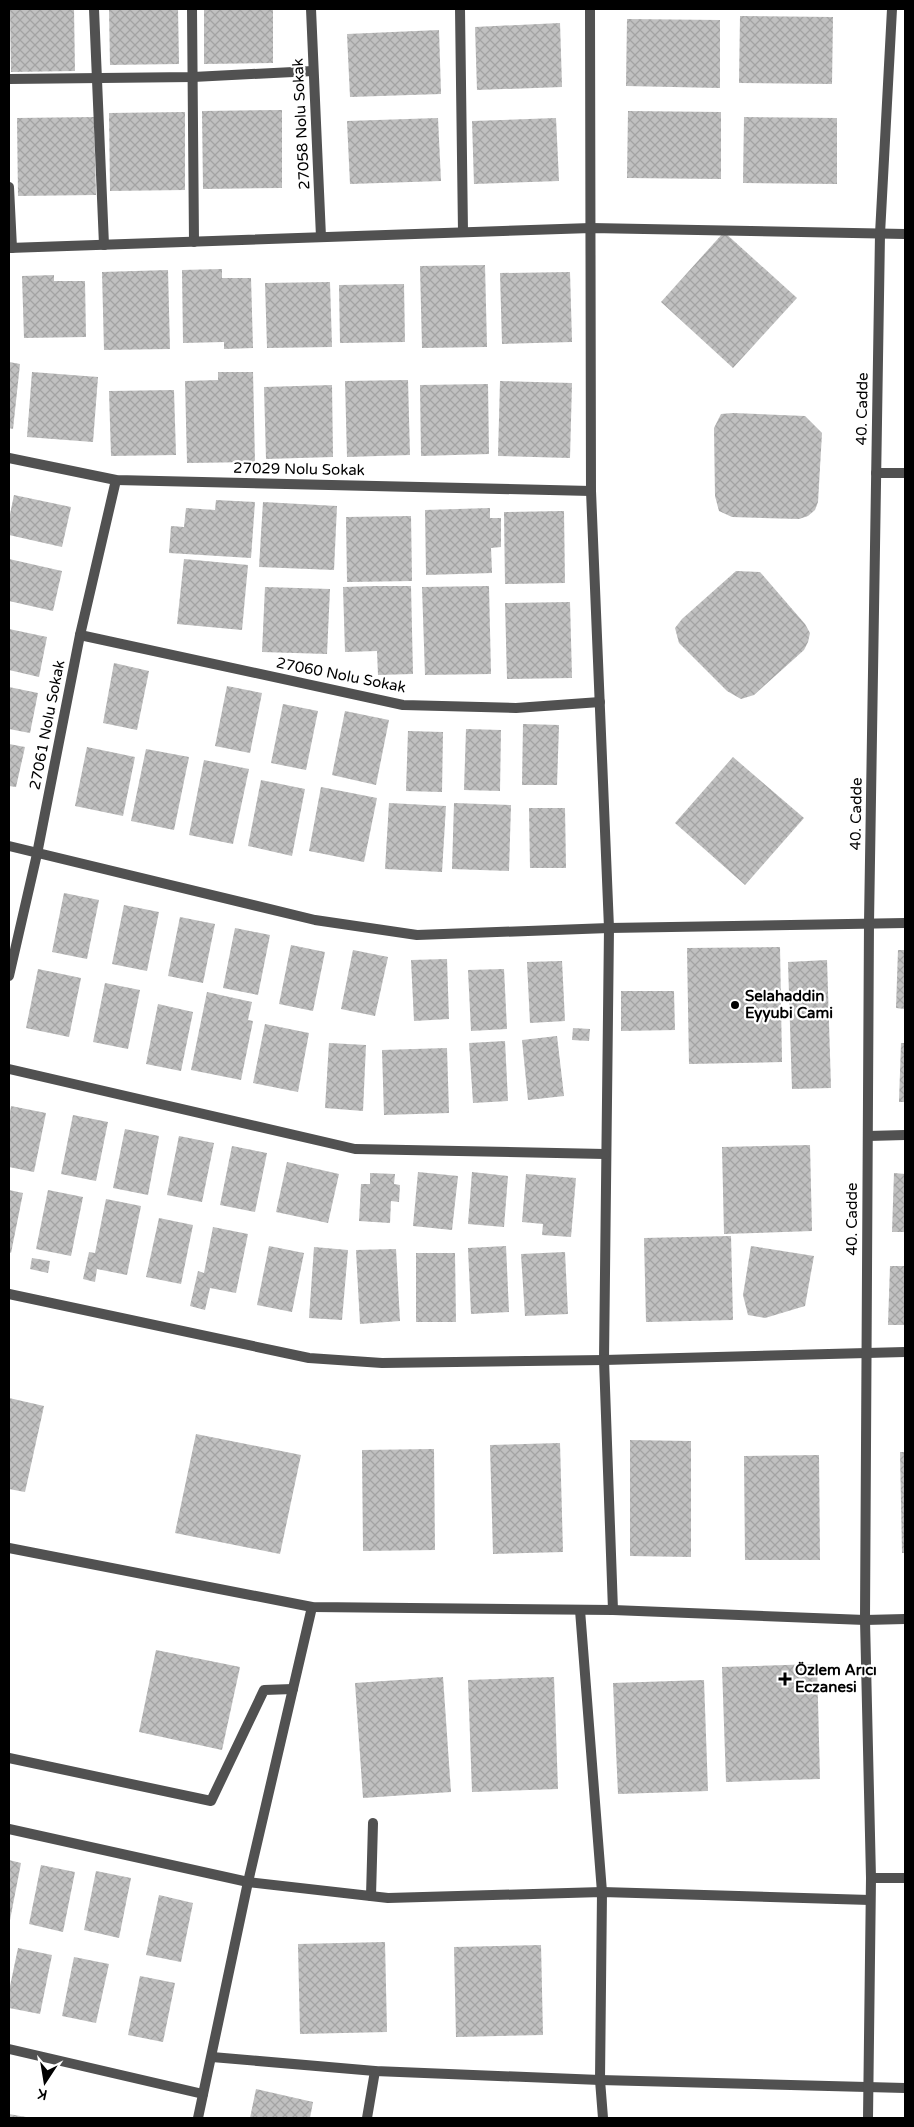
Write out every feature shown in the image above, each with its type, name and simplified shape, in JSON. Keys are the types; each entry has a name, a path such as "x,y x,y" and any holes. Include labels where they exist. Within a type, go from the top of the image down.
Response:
{"street":[{"path":"94,9 104,245"},
{"path":"192,9 194,242"},
{"name":"27058 Nolu Sokak","path":"311,9 321,237"},
{"path":"460,9 463,232"},
{"path":"590,9 591,491 609,928 604,1360 613,1610"},
{"name":"40. Cadde","path":"868,2118 871,1878 865,1620 869,923 880,234 892,9"},
{"path":"9,79 193,77 313,72"},
{"path":"9,188 10,248 591,228 905,234"},
{"name":"27029 Nolu Sokak","path":"9,458 116,480 591,491"},
{"path":"876,473 905,474"},
{"name":"27061 Nolu Sokak","path":"9,976 37,854 80,635 116,480"},
{"name":"27060 Nolu Sokak","path":"80,635 403,704 516,708 600,702"},
{"path":"9,846 315,920 417,935 609,928 905,923"},
{"path":"9,1069 355,1149 605,1154"},
{"path":"868,1136 905,1135"},
{"path":"9,1294 309,1358 382,1363 604,1360 905,1352"},
{"path":"9,1548 312,1607 613,1610 865,1620 905,1619"},
{"path":"198,2118 248,1882 312,1607"},
{"path":"580,1610 602,1892 600,2080 603,2118"},
{"path":"9,1758 211,1801 264,1690 293,1689"},
{"path":"371,1896 373,1823"},
{"path":"9,1829 248,1882 388,1898 602,1892 870,1900"},
{"path":"871,1878 905,1878"},
{"path":"9,2049 203,2094"},
{"path":"212,2057 375,2071 869,2089 905,2088"},
{"path":"367,2118 375,2071"}],"building":[{"path":"10,9 74,9 75,71 11,72"},
{"path":"109,9 178,9 179,64 110,65"},
{"path":"204,9 273,9 273,63 204,64"},
{"path":"740,16 833,17 832,84 739,83"},
{"path":"627,19 720,20 720,88 626,86"},
{"path":"560,23 562,87 477,90 475,27"},
{"path":"439,30 441,94 350,97 347,34"},
{"path":"282,110 282,188 203,189 202,111"},
{"path":"628,111 721,112 721,179 627,178"},
{"path":"185,112 185,190 110,191 109,113"},
{"path":"94,117 96,195 18,196 17,118"},
{"path":"744,117 837,118 837,184 743,183"},
{"path":"438,118 441,181 350,184 347,121"},
{"path":"556,118 559,181 474,184 472,121"},
{"path":"724,232 797,298 733,368 661,302"},
{"path":"485,265 487,347 422,348 420,266"},
{"path":"222,269 222,278 251,278 253,348 224,349 224,342 183,343 182,270"},
{"path":"168,270 170,349 104,350 102,272"},
{"path":"570,272 572,342 502,344 500,273"},
{"path":"54,275 54,281 85,281 86,337 24,338 22,276"},
{"path":"330,282 332,347 267,348 265,283"},
{"path":"404,284 405,342 340,343 339,285"},
{"path":"9,362 20,364 13,429 9,428"},
{"path":"32,372 98,377 93,442 27,437"},
{"path":"218,372 253,372 255,462 187,463 185,381 218,380"},
{"path":"408,380 410,455 347,457 345,381"},
{"path":"500,381 572,383 570,458 498,456"},
{"path":"488,384 489,454 421,456 420,385"},
{"path":"332,385 333,457 266,459 264,387"},
{"path":"174,390 176,455 111,456 109,391"},
{"path":"721,414 805,416 822,433 818,502 815,510 808,516 799,519 732,517 719,511 715,496 714,428"},
{"path":"14,495 71,507 62,547 9,535 9,519"},
{"path":"216,500 255,502 251,558 169,553 171,526 184,527 186,508 215,510"},
{"path":"263,502 337,506 334,570 259,567"},
{"path":"490,508 490,518 501,518 501,547 491,548 492,573 426,575 425,510"},
{"path":"564,511 565,583 505,584 504,512"},
{"path":"411,516 412,581 347,582 346,517"},
{"path":"9,559 62,571 53,611 9,601"},
{"path":"184,559 248,565 242,630 177,624"},
{"path":"736,571 760,572 805,624 810,633 804,650 754,695 741,699 727,691 679,643 675,628 682,619"},
{"path":"411,586 413,674 378,675 377,651 345,652 343,587"},
{"path":"489,586 491,674 425,675 422,587"},
{"path":"265,587 330,589 327,654 262,652"},
{"path":"570,602 572,678 507,679 505,603"},
{"path":"9,629 47,637 39,677 9,670"},
{"path":"114,663 149,671 137,730 103,723"},
{"path":"227,686 262,693 250,753 215,746"},
{"path":"9,687 38,693 30,733 9,729"},
{"path":"283,704 318,711 306,770 271,763"},
{"path":"345,711 389,720 376,785 332,775"},
{"path":"523,724 559,725 557,785 522,785"},
{"path":"466,729 501,730 500,791 464,790"},
{"path":"408,731 443,732 442,792 406,791"},
{"path":"9,744 25,747 16,787 9,786"},
{"path":"87,747 135,757 123,816 75,806"},
{"path":"146,749 189,757 174,830 131,821"},
{"path":"733,757 804,818 745,885 675,823"},
{"path":"204,760 249,769 233,844 189,835"},
{"path":"261,780 305,789 292,856 248,846"},
{"path":"321,787 377,798 364,862 309,851"},
{"path":"389,803 446,806 442,872 385,869"},
{"path":"454,803 511,805 509,871 452,869"},
{"path":"529,808 565,808 566,868 530,868"},
{"path":"64,893 99,900 87,959 52,952"},
{"path":"124,905 159,912 147,971 112,964"},
{"path":"180,917 215,924 203,983 168,976"},
{"path":"235,928 270,935 258,995 223,988"},
{"path":"291,945 325,952 313,1011 279,1004"},
{"name":"Selahaddin Eyyubi Cami","path":"780,947 782,1062 689,1064 687,948"},
{"path":"353,950 388,957 375,1016 341,1009"},
{"path":"898,950 905,950 905,1009 896,1008"},
{"path":"447,959 449,1019 414,1021 411,960"},
{"path":"827,960 831,1088 792,1089 788,962"},
{"path":"562,961 565,1021 530,1023 527,962"},
{"path":"38,969 81,978 69,1037 26,1028"},
{"path":"504,969 507,1029 471,1031 468,970"},
{"path":"105,983 140,990 128,1049 93,1042"},
{"path":"621,991 674,991 675,1030 621,1031"},
{"path":"207,992 252,1002 248,1020 253,1021 241,1080 191,1070"},
{"path":"158,1004 193,1012 181,1071 146,1064"},
{"path":"265,1024 309,1033 298,1092 253,1083"},
{"path":"573,1028 590,1029 589,1041 572,1040"},
{"path":"557,1036 564,1096 528,1100 522,1040"},
{"path":"505,1041 508,1101 473,1103 469,1043"},
{"path":"329,1043 366,1045 363,1111 325,1108"},
{"path":"901,1043 905,1043 905,1102 899,1102"},
{"path":"447,1048 449,1113 384,1115 382,1050"},
{"path":"11,1106 46,1113 34,1172 9,1167 9,1119"},
{"path":"73,1115 108,1122 96,1181 61,1174"},
{"path":"125,1129 159,1136 148,1195 113,1188"},
{"path":"179,1136 214,1143 202,1202 167,1195"},
{"path":"810,1145 812,1231 724,1234 722,1147"},
{"path":"232,1146 267,1153 255,1212 220,1205"},
{"path":"287,1162 339,1174 328,1223 276,1212"},
{"path":"418,1172 458,1176 452,1230 413,1226"},
{"path":"472,1172 508,1176 504,1227 468,1224"},
{"path":"370,1173 395,1174 394,1184 400,1185 399,1202 391,1201 390,1223 359,1221 361,1184 370,1184"},
{"path":"894,1173 905,1174 905,1232 892,1232"},
{"path":"526,1174 576,1178 571,1237 542,1235 543,1224 522,1222"},
{"path":"9,1190 23,1193 11,1253 9,1252"},
{"path":"48,1190 83,1197 71,1256 36,1249"},
{"path":"106,1199 141,1206 127,1275 97,1269 95,1282 83,1279 89,1252 95,1253"},
{"path":"159,1218 193,1225 181,1284 146,1277"},
{"path":"213,1227 248,1234 236,1293 210,1288 205,1310 190,1306 198,1271 204,1273"},
{"path":"731,1236 733,1320 646,1322 644,1238"},
{"path":"269,1246 304,1253 292,1312 257,1305"},
{"path":"506,1246 509,1312 471,1314 468,1248"},
{"path":"751,1246 814,1256 805,1306 765,1318 748,1315 743,1295"},
{"path":"314,1247 348,1250 342,1320 309,1318"},
{"path":"396,1249 400,1321 360,1324 356,1250"},
{"path":"565,1252 568,1314 525,1316 521,1254"},
{"path":"416,1253 455,1253 456,1322 416,1322"},
{"path":"32,1258 50,1261 48,1273 30,1269"},
{"path":"890,1266 905,1266 905,1325 888,1325"},
{"path":"9,1398 44,1406 25,1492 9,1489"},
{"path":"196,1434 301,1455 280,1554 175,1533"},
{"path":"630,1440 691,1441 691,1557 630,1556"},
{"path":"560,1443 563,1552 493,1554 490,1445"},
{"path":"434,1449 435,1550 363,1551 362,1450"},
{"path":"900,1452 905,1452 905,1553 902,1553"},
{"path":"819,1455 820,1560 745,1560 744,1456"},
{"path":"156,1650 240,1667 222,1750 139,1732"},
{"path":"817,1664 820,1779 726,1782 722,1667"},
{"path":"443,1677 451,1792 363,1798 355,1683"},
{"path":"554,1677 558,1789 472,1792 468,1680"},
{"path":"704,1680 708,1791 618,1794 613,1683"},
{"path":"9,1860 21,1863 10,1920 9,1920"},
{"path":"41,1865 75,1872 63,1932 29,1924"},
{"path":"96,1871 131,1878 119,1938 84,1930"},
{"path":"159,1895 193,1903 181,1962 146,1955"},
{"path":"385,1942 387,2032 300,2034 298,1944"},
{"path":"541,1945 543,2035 456,2037 454,1947"},
{"path":"18,1948 52,1955 40,2014 9,2008 9,1991"},
{"path":"74,1957 109,1964 96,2023 62,2016"},
{"path":"140,1976 175,1983 163,2042 128,2035"},
{"path":"256,2089 313,2102 310,2118 250,2118"},
{"path":"9,2114 26,2117 26,2118 9,2118"}],"place":[{"name":"Selahaddin Eyyubi Cami","path":"735,1005"},
{"name":"Özlem Arıcı Eczanesi","path":"785,1679"}]}
